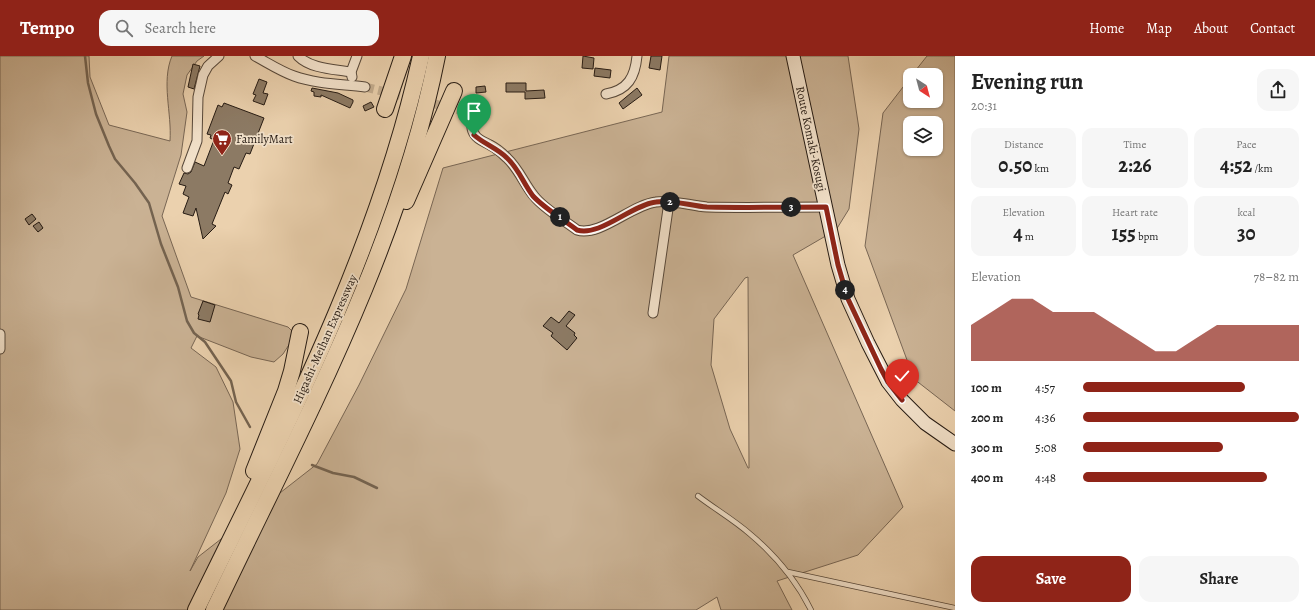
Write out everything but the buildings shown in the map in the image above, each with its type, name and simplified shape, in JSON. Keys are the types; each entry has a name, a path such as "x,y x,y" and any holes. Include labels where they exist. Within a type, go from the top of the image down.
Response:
{"highway":[{"path":"385,110 403,56"},
{"name":"Higashi-Meihan Expressway","path":"196,610 301,395 353,275 403,130 420,56"},
{"name":"Higashi-Meihan Expressway","path":"214,610 288,459 346,333 368,281 401,189 418,134 437,56"},
{"path":"346,333 362,302 454,91"},
{"path":"213,575 286,391 292,371 300,332"}],"main road":[{"name":"Route Komaki-Kosugi","path":"793,56 838,265 845,289 858,322 888,382 902,400 925,423 955,444"}],"street":[{"path":"187,168 197,141 198,97 203,75 208,66 219,56"},
{"path":"255,56 282,71 295,76 344,86 360,87 351,72 310,64 298,56"},
{"path":"351,72 357,56"},
{"path":"606,94 616,92 626,86 636,71 637,56"},
{"path":"464,111 473,114 472,126 474,135 506,157 516,167 528,189 537,200 577,230 588,231 602,227 640,206 657,201 706,207 826,207"},
{"path":"653,313 669,202"},
{"path":"0,334 0,349"}],"lane":[{"path":"698,496 749,533 770,552 788,572 805,597 811,610"},
{"path":"788,572 955,608"}],"shaded area":[{"path":"0,56 89,56 90,77 109,125 170,141 167,76 172,56 204,56 197,61 187,75 183,94 187,112 181,155 162,216 191,297 288,327 292,331 294,337 283,354 274,362 251,357 197,336 191,348 216,367 233,402 240,449 226,493 190,571 198,557 317,464 359,385 406,289 443,168 662,112 669,56 848,56 859,129 849,209 836,230 793,255 903,507 858,555 777,581 792,610 721,610 717,597 696,610 0,610","holes":["748,277 749,468 730,429 711,365 714,319 745,278"]},
{"path":"927,56 955,56 955,411 914,379 865,246 883,113 903,87 903,108 943,108 943,68 918,68"}],"waterway":[{"path":"85,56 88,83 96,114 109,146 115,159 149,203 161,244 178,287 187,321 194,333 205,342 231,381 236,402 250,427"},
{"path":"312,465 333,473 354,477 377,488"}],"tunnel":[{"path":"365,87 464,111"}],"place":[{"name":"FamilyMart","path":"222,156"}],"route":[{"path":"474,135 506,157 516,167 528,189 537,200 577,230 588,231 602,227 640,206 657,201 706,207 826,207 838,265 848,299 881,369 888,382 902,400"}]}
